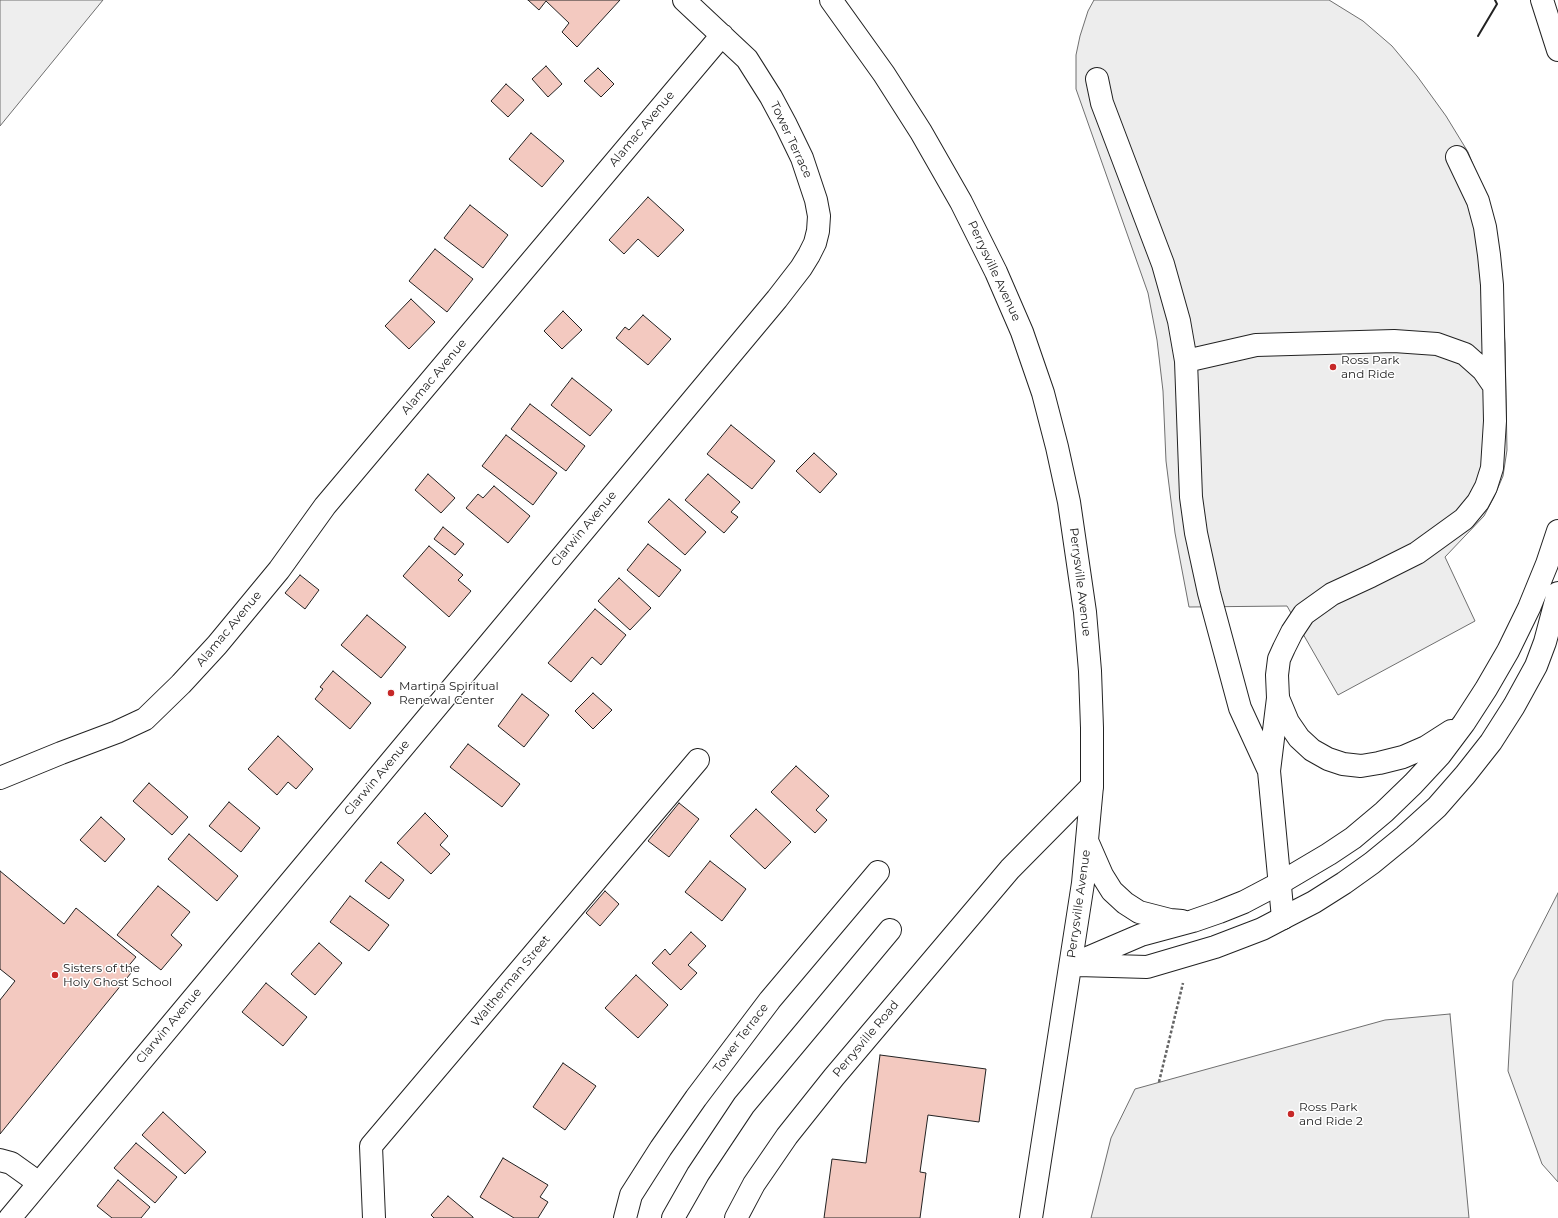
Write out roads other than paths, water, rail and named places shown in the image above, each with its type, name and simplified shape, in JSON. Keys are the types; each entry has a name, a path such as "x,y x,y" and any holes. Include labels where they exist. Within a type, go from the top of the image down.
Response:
{"main road":[{"name":"Tower Terrace","path":"684,0 746,59 771,97 802,158 816,200 819,216 815,243 801,268 777,300 744,337"},
{"name":"Perrysville Avenue","path":"831,0 884,74 921,132 961,202 1002,285 1022,332 1043,393 1057,447 1079,558 1090,671 1092,728 1092,786 1088,843 1071,965 1031,1218"},
{"path":"1542,0 1558,50"},
{"name":"Alamac Avenue","path":"0,778 117,732 145,719 181,684 217,645 279,570 325,506 722,35"},
{"path":"1097,79 1102,103 1163,264 1179,321 1186,361 1191,497 1196,533 1209,593 1240,708 1269,771"},
{"path":"1284,918 1269,771 1278,698 1276,675 1279,659 1292,632 1304,614 1332,594 1417,553 1464,519 1478,502 1486,487 1492,468 1495,421 1492,285 1489,255 1485,227 1478,201 1458,157"},
{"name":"Clarwin Avenue","path":"10,1218 744,337"},
{"path":"1186,361 1256,345 1394,341 1437,344 1465,354 1483,370 1494,386"},
{"path":"1071,965 1141,936 1193,921 1244,902 1280,884 1329,854 1352,838 1384,812 1440,755 1464,723 1489,683 1526,614 1547,564 1558,531"},
{"path":"1071,965 1147,967 1190,956 1251,934 1284,918 1314,902 1372,863 1411,831 1437,807 1465,776 1491,742 1514,706 1536,666 1546,642 1558,593"},
{"path":"1278,698 1288,722 1298,738 1312,750 1328,759 1343,764 1361,766 1403,757 1426,746 1464,723"},
{"name":"Waltherman Street","path":"374,1218 371,1146 698,760"},
{"name":"Perrysville Road","path":"736,1218 754,1184 787,1136 834,1077 1010,869 1092,786"},
{"path":"1088,843 1102,875 1112,891 1125,903 1139,912 1153,916 1170,920 1193,921"},
{"name":"Tower Terrace","path":"625,1218 631,1195 661,1148 696,1098 770,1000 878,872"},
{"path":"673,1218 698,1174 744,1105 890,930"},
{"path":"0,1160 11,1163 39,1183"}],"place":[{"name":"Ross Park and Ride","path":"1333,367"},
{"name":"Martina Spiritual Renewal Center","path":"391,693"},
{"name":"Sisters of the Holy Ghost School","path":"55,975"},
{"name":"Ross Park and Ride 2","path":"1291,1114"}]}
